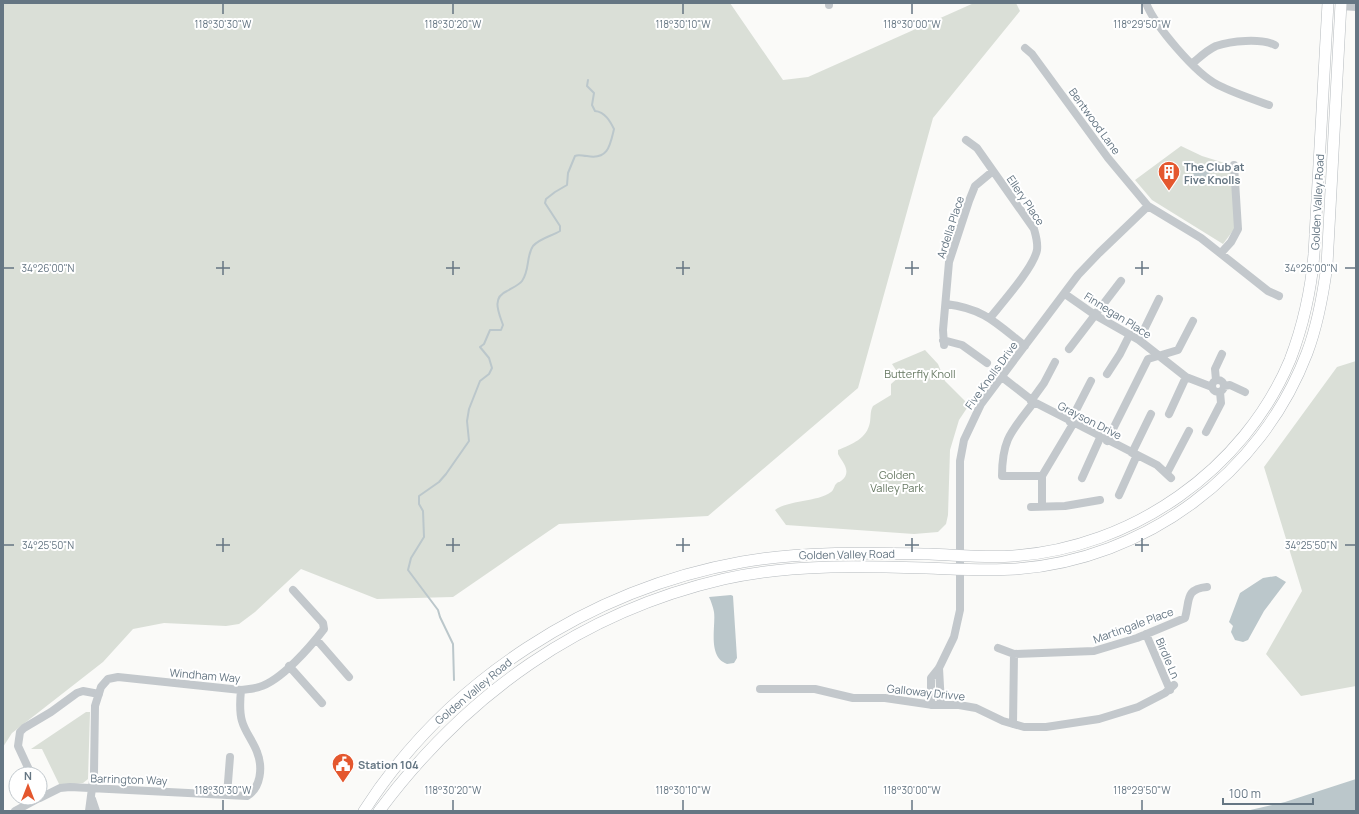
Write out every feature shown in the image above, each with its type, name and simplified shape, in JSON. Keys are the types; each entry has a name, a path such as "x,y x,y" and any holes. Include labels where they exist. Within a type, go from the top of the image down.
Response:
{"main road":[{"name":"Golden Valley Road","path":"364,811 391,773 426,732 495,670 563,626 597,608 639,591 711,568 770,557 810,553 861,552 1015,556 1054,550 1107,535 1129,526 1159,510 1198,482 1233,448 1256,420 1276,388 1288,362 1304,316 1312,280 1328,3"},
{"name":"Golden Valley Road","path":"378,811 436,742 503,681 568,639 631,608 702,585 772,571 848,566 1014,569 1059,563 1107,550 1150,531 1198,500 1221,481 1249,451 1275,417 1288,395 1307,354 1320,312 1330,233 1341,4"},
{"path":"378,811 378,802 394,778 391,773"}],"street":[{"path":"1146,3 1157,24 1205,76 1218,85 1269,105"},
{"path":"1341,4 1356,7"},
{"path":"1193,63 1206,52 1226,43 1258,42 1275,45"},
{"name":"Bentwood Lane","path":"1025,48 1032,54 1108,158 1148,206 1201,238 1268,291 1279,296"},
{"name":"Ellery Place","path":"966,140 977,148 1034,229 1037,241 1037,250 1032,262 990,318"},
{"path":"1221,253 1231,242 1238,229 1234,165"},
{"name":"Ardella Place","path":"987,363 962,344 944,342 949,262 975,186 993,171"},
{"name":"Five Knolls Drive","path":"931,705 931,678 939,668 954,637 960,610 959,476 964,440 981,404 1078,275 1148,206"},
{"path":"1069,349 1121,281"},
{"name":"Finnegan Place","path":"1065,294 1095,315 1130,334 1160,354 1171,366 1186,377 1214,384 1214,391 1230,385 1245,392"},
{"path":"1139,340 1158,299"},
{"path":"946,304 966,307 980,312 990,318 1025,346"},
{"path":"1082,478 1148,359 1160,354 1178,350 1193,321"},
{"path":"1107,374 1120,354 1130,334"},
{"path":"1214,384 1215,369 1222,354"},
{"path":"1042,476 1002,476 1003,448 1008,436 1044,383 1055,362"},
{"name":"Grayson Drive","path":"1002,377 1032,401 1071,423 1135,454 1169,475 1189,431"},
{"path":"1169,414 1186,377"},
{"path":"1042,506 1042,476 1071,423 1091,381"},
{"path":"1206,432 1221,403 1222,389"},
{"path":"1119,495 1151,414"},
{"path":"1031,507 1078,505 1100,500"},
{"name":"Martingale Place","path":"998,648 1014,654 1094,651 1146,634 1185,618 1190,592 1196,588 1207,587"},
{"name":"Windham Way","path":"99,694 101,687 108,679 118,677 241,690 260,687 276,679 311,646 324,629 323,623 293,590"},
{"name":"Birdle Ln","path":"1146,634 1172,687"},
{"path":"316,639 349,676"},
{"path":"1013,724 1014,654"},
{"path":"289,666 322,703"},
{"path":"939,668 940,706"},
{"name":"Galloway Drivve","path":"760,689 815,689 853,698 885,698 940,706 959,705 976,708 1013,724 1024,727 1046,726 1100,719 1138,707 1172,687"},
{"name":"Barrington Way","path":"48,793 60,788 92,788 247,796 254,792 258,783 260,772 258,753 242,722 240,709 241,690"},
{"path":"27,766 18,746 20,732 83,691 99,694 96,706 94,773 92,799 89,811"},
{"path":"227,795 230,757"},
{"path":"92,799 96,811"},
{"name":"Barrington Way","path":"15,811 24,806"}],"green space":[{"path":"3,3 730,3 783,80 808,77 974,3 1016,3 1020,11 933,118 858,388 708,516 559,524 453,597 377,599 301,569 255,612 239,624 226,626 164,623 133,629 103,662 12,733 3,747"},
{"path":"1181,146 1202,156 1231,165 1235,228 1223,244 1152,200 1135,180"},
{"name":"Golden Valley Park","path":"925,350 938,364 945,381 969,405 959,420 950,450 948,515 946,524 938,532 914,534 786,525 775,510 787,504 819,498 832,491 836,484 844,478 846,474 846,467 838,454 838,450 858,440 866,433 873,406 891,395 891,384 900,376 892,364"},
{"path":"1356,361 1356,686 1301,696 1266,654 1302,591 1264,467 1337,367"},
{"path":"86,712 90,712 88,779 83,783 60,786 42,749 31,749"}],"shaded area":[{"path":"1198,165 1201,169 1204,166 1210,172 1205,178 1202,175 1196,183 1192,184 1189,180 1190,176 1194,175 1192,171"},
{"path":"1276,576 1286,582 1264,611 1248,640 1243,642 1235,640 1231,632 1233,626 1229,622 1240,593 1263,578"},
{"path":"733,596 737,658 734,663 727,664 717,655 715,648 714,612 709,597"},
{"path":"1356,779 1356,811 1246,811 1285,802"}],"waterway":[{"path":"454,680 453,644 438,610 408,570 411,558 424,537 423,511 419,504 419,496 439,482 469,441 467,421 469,409 480,381 489,374 492,368 489,358 480,347 484,344 490,330 501,330 503,325 498,311 499,298 502,294 522,281 526,272 529,254 533,246 543,239 560,231 560,226 545,203 546,199 567,185 568,173 575,156 600,156 604,154 609,146 614,129 609,120 602,113 595,111 592,105 594,93 587,86 588,80"}],"place":[{"name":"The Club at Five Knolls","path":"1169,192"},
{"name":"Station 104","path":"343,784"}],"park label":[{"name":"Butterfly Knoll","path":"920,373"}]}
